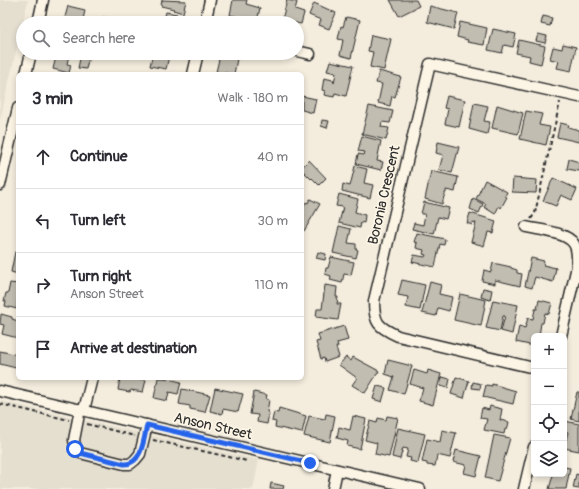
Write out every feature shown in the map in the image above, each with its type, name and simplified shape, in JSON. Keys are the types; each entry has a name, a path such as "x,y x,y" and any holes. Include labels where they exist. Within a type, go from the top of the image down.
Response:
{"street":[{"path":"40,16 44,0"},
{"path":"207,16 210,0"},
{"path":"304,53 310,54"},
{"path":"26,72 29,60"},
{"path":"193,72 196,60"},
{"name":"Boronia Crescent","path":"531,367 398,336 386,331 377,322 374,314 374,300 430,64 579,97"},
{"path":"0,185 16,117"},
{"path":"526,227 567,237 574,244 578,254 577,266 562,333"},
{"path":"91,380 77,422 74,440 76,451 124,464 130,464 138,457 147,425"},
{"name":"Anson Street","path":"0,391 420,489"},
{"path":"524,489 531,459"},
{"path":"333,489 337,470"}],"path":[{"path":"526,227 535,213 562,93"},
{"path":"0,404 247,461"}],"shaded area":[{"path":"0,0 28,0 24,16 16,16 16,51 0,120"},
{"path":"0,401 259,460 253,489 0,489"}],"building":[{"path":"162,0 186,1 183,13 161,6"},
{"path":"233,0 247,0 246,4 260,8 258,16 230,15"},
{"path":"287,0 297,2 295,10 304,13 303,16 283,16"},
{"path":"390,0 416,0 419,6 399,16"},
{"path":"314,3 336,13 329,29 319,25 321,20 309,15"},
{"path":"68,6 85,10 84,16 65,16"},
{"path":"430,6 458,13 454,29 427,22"},
{"path":"166,12 177,14 177,16 165,16"},
{"path":"543,16 552,18 550,26 541,24"},
{"path":"346,17 360,20 351,58 340,55 343,40 338,39 341,26 343,27"},
{"path":"460,22 487,28 484,45 467,42 468,40 457,37"},
{"path":"493,29 516,34 513,47 504,45 502,53 488,50"},
{"path":"538,34 547,36 545,43 536,41"},
{"path":"371,35 391,39 384,70 370,67 373,52 368,51"},
{"path":"519,40 545,46 541,64 529,61 530,56 516,53"},
{"path":"563,44 576,47 571,71 557,68 559,61 550,59 553,47 562,49"},
{"path":"55,60 68,60 67,64 71,65 69,72 53,69"},
{"path":"80,60 88,60 86,69 78,68"},
{"path":"151,60 168,60 166,69 150,66"},
{"path":"219,60 237,60 234,72 216,72"},
{"path":"330,61 353,66 346,96 335,93 334,97 324,95 325,91 322,90 324,78 333,80 334,83 336,73 327,71"},
{"path":"379,71 401,77 395,97 392,96 390,106 378,103 382,84 376,83"},
{"path":"304,96 316,99 313,113 304,111"},
{"path":"447,96 465,100 459,127 445,124 448,109 444,108"},
{"path":"474,103 488,106 484,121 490,122 487,134 469,129"},
{"path":"497,105 523,113 518,134 492,128"},
{"path":"369,106 393,111 390,123 382,122 381,127 389,128 386,140 362,134"},
{"path":"526,111 542,114 539,125 550,127 546,145 520,139"},
{"path":"322,120 329,121 327,128 321,126"},
{"path":"560,123 569,125 568,127 579,130 579,142 557,137"},
{"path":"362,136 381,141 377,161 383,162 381,170 356,164 358,154 364,155 365,152 358,151"},
{"path":"438,142 459,147 452,173 439,170 443,155 436,153"},
{"path":"569,159 579,162 579,171 567,169"},
{"path":"309,160 326,178 319,185 304,172 304,165"},
{"path":"355,166 367,169 364,183 373,185 370,198 342,191 343,184 350,186"},
{"path":"431,171 458,177 455,192 446,190 442,204 425,199"},
{"path":"513,178 537,180 536,193 512,192"},
{"path":"553,178 577,189 572,200 561,195 556,206 543,201"},
{"path":"485,180 507,192 505,196 507,197 501,208 499,206 495,214 484,207 486,204 476,199"},
{"path":"339,194 358,199 355,212 365,215 364,223 361,222 360,228 339,223 343,207 336,206"},
{"path":"310,199 320,204 304,231 304,206 306,202 308,203"},
{"path":"473,199 483,204 479,213 470,209"},
{"path":"424,202 449,208 446,219 438,217 434,234 412,229 414,223 423,225 425,214 421,214"},
{"path":"470,213 496,221 493,233 488,232 484,246 471,242 476,223 473,222 472,225 467,223"},
{"path":"339,226 351,229 348,243 356,244 356,249 358,250 356,258 333,253"},
{"path":"417,233 445,239 444,245 440,244 435,267 412,262 414,255 425,257 426,255 423,254 424,250 416,248 417,243 414,242"},
{"path":"15,252 16,273 11,272"},
{"path":"318,252 326,254 325,260 316,258"},
{"path":"331,257 354,262 351,275 344,274 342,283 330,280 331,276 325,274"},
{"path":"531,258 544,261 543,265 556,268 553,282 535,277 532,288 525,286"},
{"path":"493,263 511,267 517,270 517,273 522,274 520,286 495,280 495,284 482,281 484,270 491,272"},
{"path":"402,280 425,285 420,310 406,307 408,297 398,295"},
{"path":"430,282 441,285 439,294 452,297 449,311 438,308 436,316 422,313"},
{"path":"10,283 16,284 16,309 5,306 6,301 4,301 6,293 8,293"},
{"path":"325,285 337,287 337,304 341,304 338,320 316,317 317,309 322,309"},
{"path":"483,288 492,290 490,300 481,297"},
{"path":"460,294 486,300 481,326 454,320"},
{"path":"493,300 518,305 512,334 501,331 505,316 503,316 500,331 486,328"},
{"path":"539,300 552,303 549,314 545,313 539,333 531,333 531,345 516,342 519,326 525,328 528,318 533,319 535,309 537,309"},
{"path":"1,314 12,317 12,319 16,320 16,338 2,334 4,325 0,324"},
{"path":"344,326 348,340 337,343 338,347 336,347 339,357 325,362 324,358 321,359 316,342 320,341 318,334"},
{"path":"0,351 16,355 16,368 0,364"},
{"path":"346,357 351,361 353,357 379,371 365,393 352,385 357,378 339,365"},
{"path":"388,360 412,366 404,394 390,390 394,377 385,374"},
{"path":"414,370 427,374 428,370 441,374 433,405 419,401 423,388 410,384"},
{"path":"442,377 450,379 448,388 440,386"},
{"path":"456,377 469,381 464,398 451,394"},
{"path":"120,380 146,380 143,392 118,390"},
{"path":"158,380 172,380 181,382 178,394 169,392 167,401 154,398"},
{"path":"473,382 481,384 480,389 472,388"},
{"path":"492,384 516,391 513,404 483,397 486,385 492,386"},
{"path":"377,386 386,388 382,402 373,399"},
{"path":"215,388 243,394 238,412 223,409 222,414 210,411"},
{"path":"182,389 210,395 205,412 190,409 190,406 179,404"},
{"path":"254,392 267,395 266,399 269,400 267,412 269,413 267,424 257,422 258,415 250,414"},
{"path":"577,392 579,392 579,421 571,419"},
{"path":"490,406 502,409 500,420 509,422 507,430 505,429 504,434 484,430 487,419 480,418 482,408 489,410"},
{"path":"279,408 306,416 302,433 275,427 276,422 272,421 274,412 278,413"},
{"path":"326,414 335,416 330,442 304,436 309,416 325,419"},
{"path":"353,416 366,419 360,449 347,446 348,441 337,438 339,427 350,430"},
{"path":"387,416 398,418 389,457 375,454 377,443 365,440 370,421 377,423 378,418 386,420"},
{"path":"567,421 579,424 579,451 567,449"},
{"path":"398,428 425,434 418,463 410,461 411,458 406,457 408,449 403,448 400,459 392,457"},
{"path":"442,430 456,433 450,458 437,455 435,466 427,465 427,463 422,462 427,439 440,442"},
{"path":"494,435 510,438 498,481 485,478"},
{"path":"456,450 481,456 476,476 464,473 466,465 453,462"},
{"path":"567,468 570,468 566,489 549,489 552,477 567,477"},
{"path":"576,474 579,475 579,489 573,488"},
{"path":"271,483 284,486 283,489 270,489"}],"route":[{"path":"75,449 80,453 124,464 130,464 140,454 147,425 310,463"}]}
